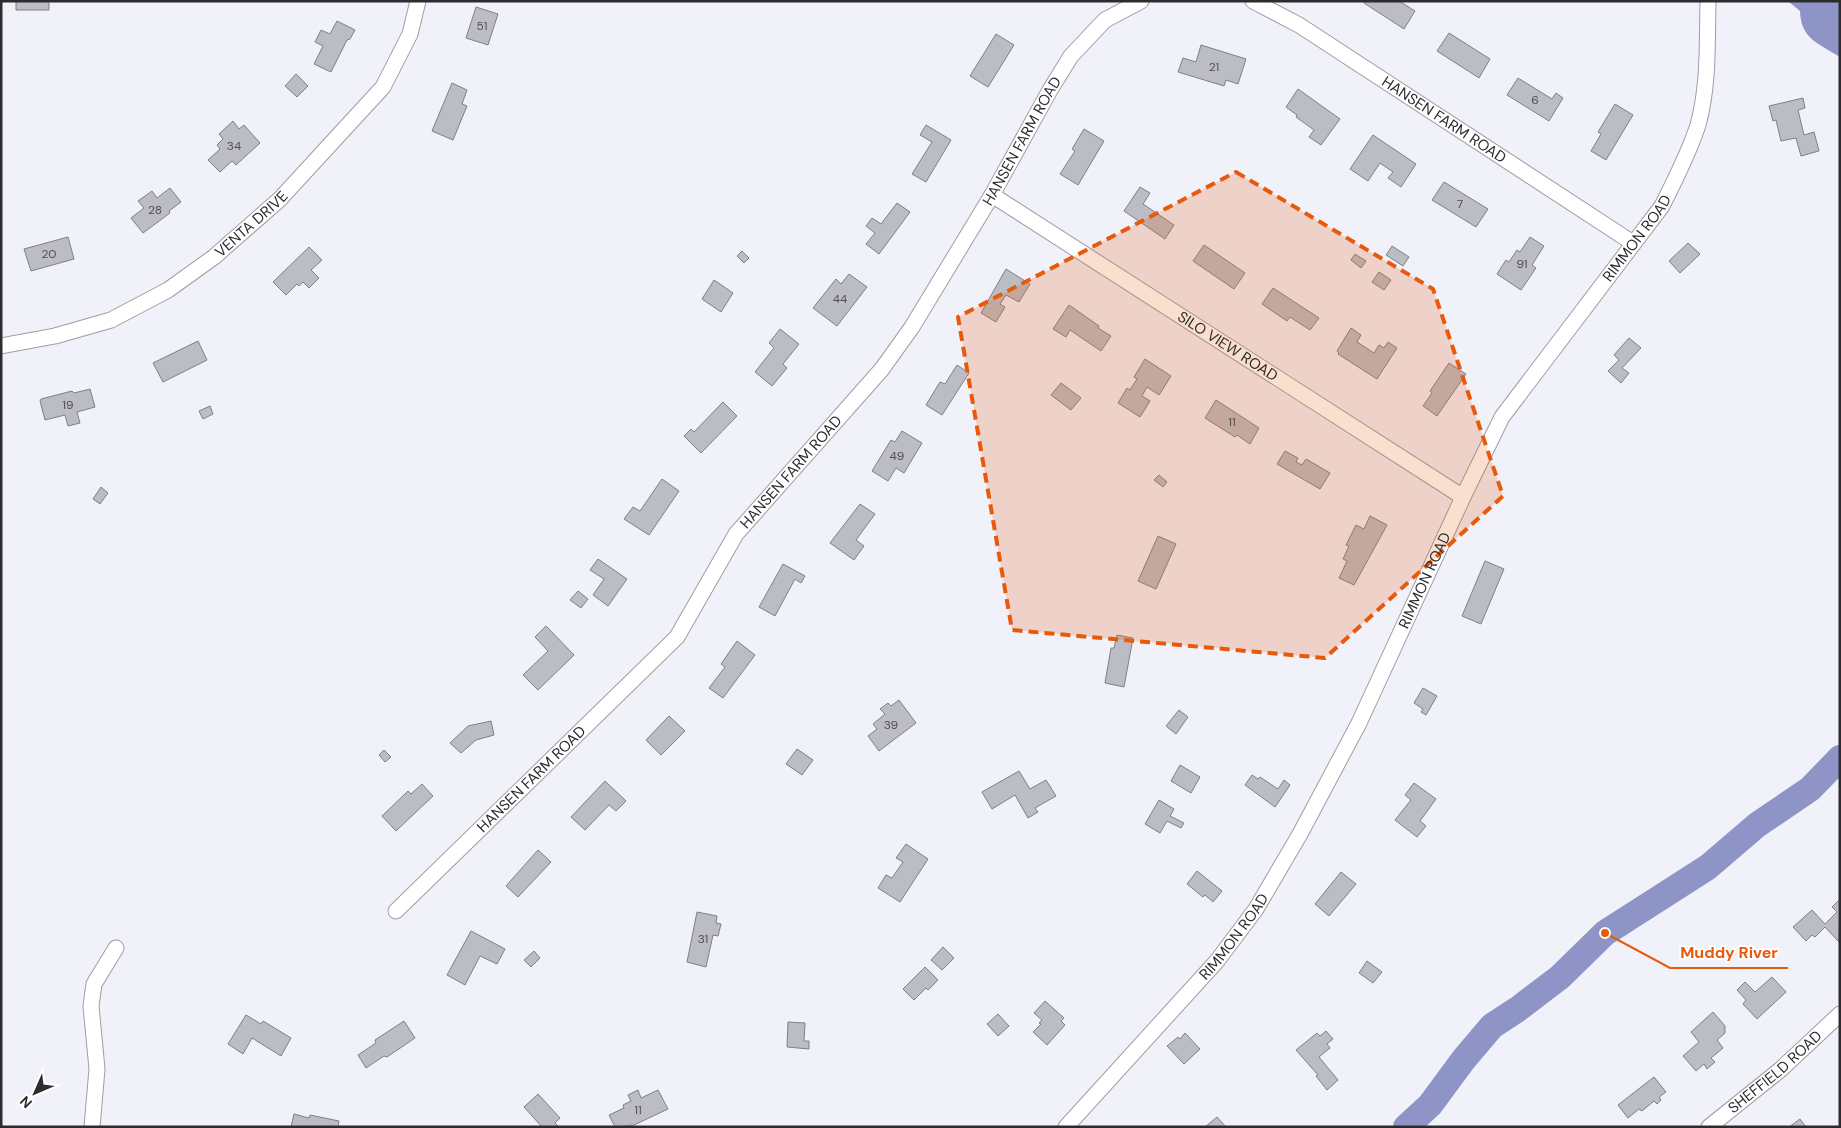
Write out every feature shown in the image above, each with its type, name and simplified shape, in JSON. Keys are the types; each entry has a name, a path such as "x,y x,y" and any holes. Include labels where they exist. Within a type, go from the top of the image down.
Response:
{"street":[{"name":"VENTA DRIVE","path":"1,346 55,336 111,320 168,290 214,257 280,199 383,87 410,34 418,1"},
{"name":"HANSEN FARM ROAD","path":"396,911 677,637 736,534 882,369 912,327 992,195 1071,56 1104,20 1141,1"},
{"name":"HANSEN FARM ROAD","path":"1253,1 1299,25 1633,243"},
{"name":"RIMMON ROAD","path":"1066,1127 1217,961 1256,909 1300,834 1359,723 1502,417 1662,206 1681,169 1698,124 1706,78 1708,1"},
{"name":"SILO VIEW ROAD","path":"992,195 1463,497"},
{"path":"92,1127 97,1069 91,1006 94,984 116,948"},
{"name":"SHEFFIELD ROAD","path":"1709,1127 1780,1070 1840,1014"}],"highlighted area":[{"path":"1236,172 1433,289 1503,496 1325,658 1012,630 958,317"}],"water":[{"path":"1788,1 1840,1 1840,57 1818,44 1807,34 1801,20 1800,11"}],"building":[{"path":"16,1 49,1 49,10 16,10"},
{"path":"1365,1 1399,1 1415,11 1404,29 1364,3"},
{"path":"476,7 498,14 488,45 466,38"},
{"path":"337,21 355,30 350,39 347,40 331,72 314,64 323,46 315,42 321,30 330,34"},
{"path":"1449,33 1490,59 1479,78 1437,51"},
{"path":"996,34 1014,45 988,87 970,76"},
{"path":"1201,45 1246,59 1238,84 1226,80 1224,86 1178,72 1183,58 1196,62"},
{"path":"296,74 308,86 297,97 285,86"},
{"path":"1518,78 1552,99 1556,93 1563,98 1549,121 1507,95"},
{"path":"452,83 467,90 462,104 467,106 453,140 432,131"},
{"path":"1298,89 1340,119 1321,145 1309,137 1314,130 1286,107"},
{"path":"1803,98 1805,108 1798,110 1804,135 1814,132 1819,151 1801,156 1796,138 1781,141 1776,120 1773,121 1769,106"},
{"path":"1615,104 1633,115 1606,160 1591,151 1601,134 1598,132"},
{"path":"233,121 239,129 244,125 260,143 236,165 232,161 220,172 208,160 220,149 217,145 223,139 219,134"},
{"path":"926,125 951,140 926,182 912,174 932,142 920,135"},
{"path":"1084,129 1104,141 1078,185 1060,174 1075,151 1072,149"},
{"path":"1373,135 1416,164 1401,187 1388,178 1393,172 1380,163 1368,181 1350,169"},
{"path":"1444,182 1488,209 1476,227 1432,200"},
{"path":"1140,187 1150,193 1143,204 1174,225 1165,239 1124,211"},
{"path":"170,188 181,202 169,211 170,213 143,233 131,218 144,208 138,201 152,191 157,198"},
{"path":"897,203 910,212 879,254 866,244 875,233 866,226 872,218 881,224"},
{"path":"68,237 74,259 31,271 24,249"},
{"path":"1530,237 1544,246 1532,265 1536,268 1521,290 1497,274 1506,260 1509,262 1517,250 1520,252"},
{"path":"1688,243 1700,254 1680,273 1669,261"},
{"path":"1204,245 1245,273 1234,289 1193,261"},
{"path":"1392,246 1409,257 1403,266 1386,255"},
{"path":"309,247 322,260 311,270 319,278 309,288 303,282 299,286 297,284 286,295 273,282"},
{"path":"742,251 749,258 744,263 737,256"},
{"path":"1355,254 1366,261 1361,268 1351,260"},
{"path":"1006,269 1030,284 1019,302 1006,295 1000,304 1005,307 996,322 981,313"},
{"path":"1379,272 1391,280 1384,290 1372,282"},
{"path":"849,274 867,287 837,326 813,308 836,279 841,284"},
{"path":"714,280 733,293 721,312 702,299"},
{"path":"1273,288 1319,318 1310,330 1290,317 1287,321 1262,304"},
{"path":"1069,305 1111,336 1101,351 1070,330 1066,337 1053,329"},
{"path":"1351,328 1361,335 1357,342 1374,353 1379,345 1384,348 1388,342 1397,348 1377,379 1338,354 1337,351"},
{"path":"780,329 799,344 783,364 787,368 772,386 755,372 774,348 769,343"},
{"path":"1629,338 1641,348 1622,368 1629,373 1621,383 1608,371 1619,360 1614,355"},
{"path":"198,341 207,360 163,382 153,363"},
{"path":"1145,359 1171,376 1159,395 1147,387 1142,396 1150,401 1140,417 1118,403 1127,388 1130,390 1137,379 1134,377"},
{"path":"1449,363 1466,374 1437,416 1423,406 1432,393 1430,391"},
{"path":"957,365 969,373 942,415 926,405 940,382 945,384"},
{"path":"1061,383 1081,398 1071,410 1051,395"},
{"path":"90,389 95,407 77,412 80,423 68,426 65,415 45,420 41,399 72,391 74,393"},
{"path":"1216,400 1259,428 1250,444 1205,418"},
{"path":"723,402 737,416 701,453 684,436 691,429 694,432"},
{"path":"210,406 213,414 203,419 199,411"},
{"path":"902,431 922,443 904,473 896,468 888,481 872,471 891,440 895,442"},
{"path":"1285,451 1298,458 1296,462 1302,465 1306,459 1330,473 1320,489 1277,464"},
{"path":"1159,475 1167,482 1163,487 1154,480"},
{"path":"662,479 679,491 649,535 624,519 633,507 640,511"},
{"path":"101,487 108,493 100,504 93,499"},
{"path":"860,504 875,514 856,540 864,546 854,560 830,543"},
{"path":"1370,516 1387,525 1354,585 1339,578 1347,561 1343,559 1349,546 1346,545 1356,525 1364,529"},
{"path":"1158,536 1176,544 1156,589 1138,581"},
{"path":"598,559 627,579 608,606 593,595 604,579 590,570"},
{"path":"1485,561 1504,569 1481,624 1462,616"},
{"path":"783,564 805,576 801,583 795,579 775,616 759,607"},
{"path":"578,591 588,599 581,608 570,600"},
{"path":"546,626 574,655 538,690 523,675 548,651 535,637"},
{"path":"1117,635 1133,638 1124,687 1105,683 1111,648 1114,648"},
{"path":"737,641 755,655 723,698 709,688 725,667 721,664"},
{"path":"1423,688 1437,696 1426,715 1421,712 1423,709 1414,703"},
{"path":"899,700 916,723 879,751 868,736 877,729 873,724 885,714 880,709 888,703 891,706"},
{"path":"1179,710 1188,717 1176,734 1166,726"},
{"path":"669,716 685,731 661,755 646,740"},
{"path":"491,721 494,735 476,740 461,753 450,743 468,726"},
{"path":"797,749 813,760 802,775 786,764"},
{"path":"384,750 391,757 385,762 379,755"},
{"path":"1180,765 1200,777 1191,793 1171,781"},
{"path":"1019,771 1030,789 1046,780 1056,796 1035,808 1038,812 1028,818 1015,795 992,809 982,792"},
{"path":"1252,775 1258,779 1260,777 1278,789 1284,780 1290,785 1275,807 1245,785"},
{"path":"605,781 626,801 616,811 609,805 585,830 571,817"},
{"path":"1414,783 1436,799 1420,821 1426,826 1417,837 1395,820 1411,800 1405,795"},
{"path":"422,784 433,796 396,831 382,816 408,791 411,794"},
{"path":"1159,800 1174,809 1170,816 1184,823 1181,828 1167,821 1160,833 1145,824"},
{"path":"906,844 928,859 900,902 878,888 886,875 892,878 903,862 896,858"},
{"path":"538,850 551,862 518,897 506,886"},
{"path":"1197,871 1222,891 1213,902 1205,895 1203,897 1187,884"},
{"path":"1341,872 1356,884 1329,916 1315,904"},
{"path":"1840,899 1839,942 1825,927 1815,937 1812,935 1806,941 1793,927 1812,910 1825,924 1837,912 1832,907"},
{"path":"697,912 717,916 716,923 721,924 718,936 713,935 706,967 687,962"},
{"path":"471,931 505,949 497,964 480,956 465,985 447,975"},
{"path":"943,947 954,958 942,970 931,960"},
{"path":"534,951 540,958 531,967 524,960"},
{"path":"1367,961 1382,972 1373,983 1359,973"},
{"path":"925,967 938,980 928,990 926,988 914,1000 903,989"},
{"path":"1772,977 1786,992 1757,1019 1743,1004 1746,1000 1737,990 1745,982 1755,992"},
{"path":"1045,1001 1064,1018 1061,1021 1065,1025 1047,1045 1033,1032 1041,1024 1039,1023 1042,1020 1034,1013"},
{"path":"1713,1012 1725,1026 1725,1033 1717,1040 1723,1048 1711,1058 1715,1062 1707,1069 1704,1064 1696,1071 1683,1056 1699,1042 1691,1032"},
{"path":"998,1014 1009,1026 998,1036 987,1024"},
{"path":"246,1015 261,1024 263,1021 291,1038 281,1056 252,1038 243,1054 228,1044"},
{"path":"404,1021 415,1038 387,1057 384,1056 366,1068 358,1055 376,1043 375,1040"},
{"path":"788,1022 805,1023 804,1041 809,1041 809,1049 787,1047"},
{"path":"1326,1031 1333,1039 1327,1044 1330,1048 1319,1057 1338,1080 1327,1090 1316,1076 1318,1075 1296,1050 1317,1033 1320,1036"},
{"path":"1185,1033 1200,1049 1184,1064 1167,1046 1178,1037 1180,1039"},
{"path":"1654,1077 1666,1092 1659,1097 1661,1100 1657,1104 1654,1101 1642,1111 1639,1109 1628,1118 1618,1105"},
{"path":"638,1090 641,1098 658,1090 668,1109 634,1125 615,1127 609,1115 624,1108 623,1105 631,1101 628,1095"},
{"path":"538,1094 560,1118 555,1123 559,1127 542,1127 524,1107"},
{"path":"294,1114 309,1118 310,1115 339,1121 338,1127 291,1127"},
{"path":"1217,1117 1226,1127 1205,1127"},
{"path":"1800,1119 1806,1127 1789,1127"}],"waterway":[{"path":"1406,1127 1430,1105 1464,1059 1492,1026 1560,977 1605,933 1708,867 1757,825 1810,789 1840,758"}],"place":[{"name":"Muddy River","path":"1605,933"}]}
